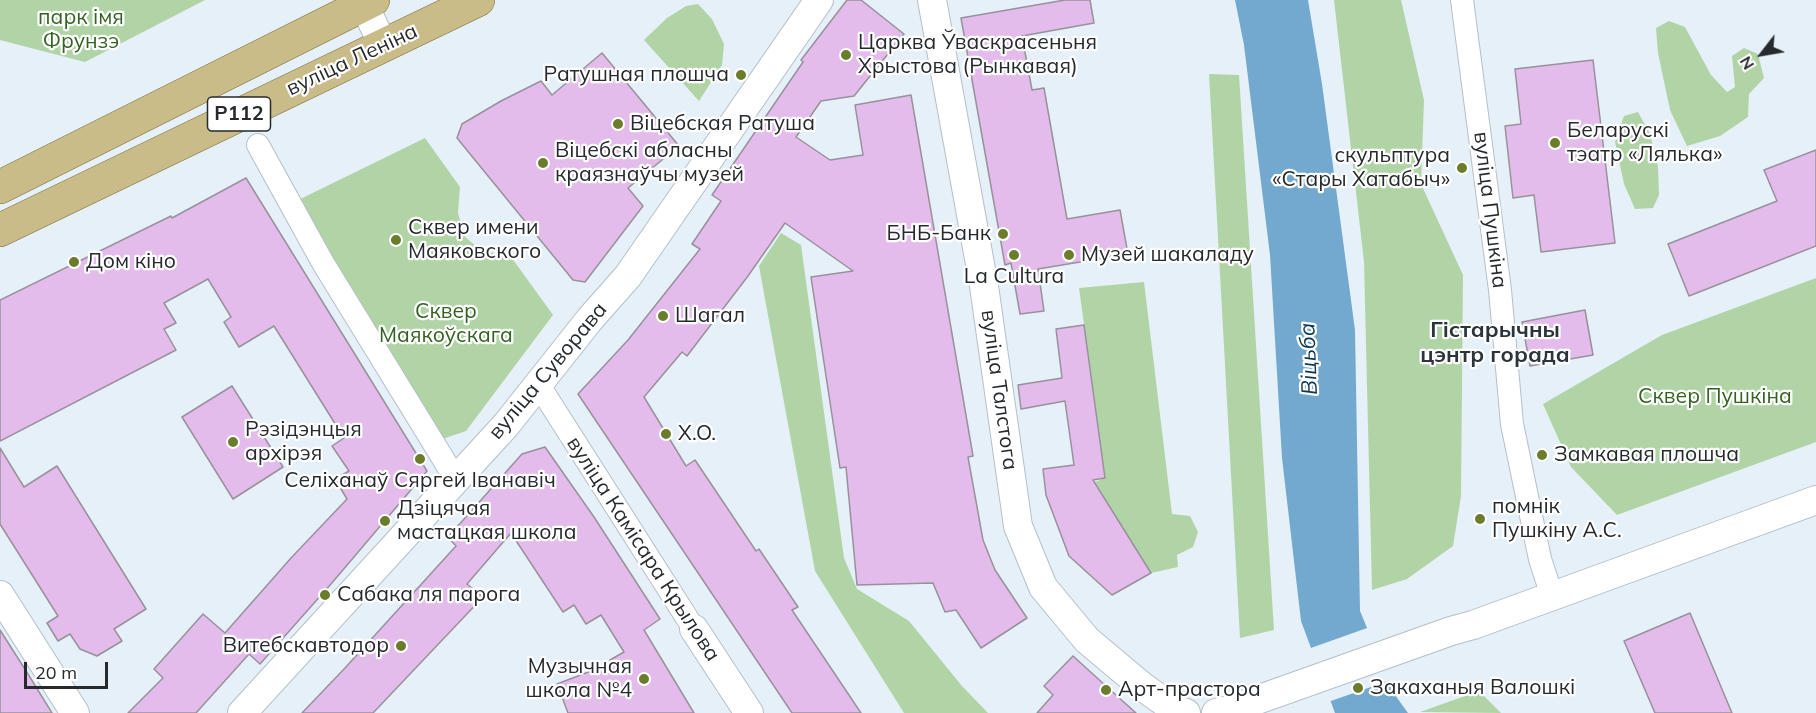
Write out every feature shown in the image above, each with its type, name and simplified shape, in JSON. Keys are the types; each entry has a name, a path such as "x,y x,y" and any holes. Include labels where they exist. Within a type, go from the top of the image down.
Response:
{"main road":[{"name":"вуліца Леніна","path":"0,230 478,0"},
{"name":"вуліца Леніна","path":"0,187 368,2"}],"street":[{"name":"вуліца Суворава","path":"242,713 506,425 628,276 819,0"},
{"name":"вуліца Талстога","path":"933,0 984,286 1018,526 1043,587 1087,639 1143,687 1174,709 1186,713"},
{"name":"вуліца Пушкіна","path":"1462,0 1500,290 1512,424 1540,559 1552,596"},
{"path":"368,2 383,45"},
{"path":"258,145 323,263 455,478"},
{"name":"вуліца Камісара Крылова","path":"538,384 748,713"},
{"path":"1222,712 1473,625 1816,500"},
{"path":"0,595 75,713"}],"green space":[{"name":"парк імя Фрунзэ","path":"0,0 205,0 85,62 0,40"},
{"path":"1334,0 1401,0 1424,100 1421,184 1463,275 1461,496 1453,546 1407,579 1372,590 1364,262"},
{"path":"698,4 712,19 724,44 722,65 699,101 644,40 667,18 686,6"},
{"path":"1669,21 1685,27 1711,75 1727,92 1735,87 1732,56 1744,48 1758,54 1764,78 1749,94 1748,117 1720,136 1687,146 1670,110 1658,53 1656,28"},
{"path":"1209,74 1239,75 1274,630 1240,638"},
{"path":"1638,112 1650,134 1658,166 1659,195 1653,208 1635,209 1624,184 1615,142 1624,116"},
{"name":"Сквер Маякоўскага","path":"425,138 460,187 458,213 465,237 483,252 509,254 553,315 466,431 425,445 286,206"},
{"path":"781,233 801,245 844,558 857,589 909,621 962,686 988,713 904,713 815,571 759,266"},
{"name":"Сквер Пушкіна","path":"1816,278 1816,442 1617,515 1571,467 1543,404 1662,335"},
{"path":"1144,282 1172,514 1190,516 1198,532 1193,547 1177,555 1178,567 1151,573 1095,482 1105,478 1079,288"},
{"path":"1479,691 1501,713 1420,712"}],"water":[{"name":"Віцьба","path":"1235,0 1308,0 1322,84 1355,330 1360,611 1395,695 1408,713 1335,713 1301,621 1282,458 1270,255 1244,45"}],"pier":[{"path":"1370,627 1391,680 1328,702 1308,649"}],"building":[{"path":"847,0 861,0 904,34 854,96 821,101 796,137 830,160 863,155 855,105 911,95 973,456 968,457 983,540 995,570 1027,618 981,648 956,610 945,612 933,583 857,585 846,467 840,468 811,277 853,271 785,223 687,356 682,352 644,397 686,466 695,460 756,551 759,549 798,607 792,610 861,713 792,713 578,394 628,340 700,249 692,244 721,201 712,195 803,62 801,60"},
{"path":"1065,0 1090,0 1094,23 1022,36 1032,90 1044,88 1067,219 1120,210 1128,254 1038,269 1044,311 1020,314 1011,263 1005,265 961,18"},
{"name":"Віцебскі абласны краязнаўчы музей","path":"602,53 679,146 628,188 643,206 585,282 573,280 457,138 462,124 541,81 552,95"},
{"name":"Беларускі тэатр «Лялька»","path":"1593,60 1615,243 1541,252 1534,195 1513,198 1505,126 1521,124 1515,69"},
{"path":"1816,150 1816,246 1689,296 1668,244 1777,201 1764,170"},
{"path":"246,178 427,471 260,664 249,654 196,713 128,713 163,678 154,669 203,614 225,633 347,499 335,479 349,471 332,446 344,438 274,326 239,347 224,322 231,317 208,279 164,303 176,323 164,329 176,350 0,441 0,300 171,216 172,218"},
{"path":"1585,310 1593,355 1530,366 1522,322"},
{"path":"1084,325 1105,478 1093,480 1151,573 1112,595 1069,556 1046,495 1043,469 1074,465 1065,401 1021,409 1018,385 1062,378 1056,329"},
{"name":"Рэзідэнцыя архірэя","path":"232,386 283,467 233,499 182,417"},
{"path":"545,447 594,517 660,619 644,630 694,713 568,713 557,684 612,663 610,660 624,652 601,615 586,624 574,605 563,612 511,533 467,584 483,597 373,713 302,713 456,546 448,537 522,454"},
{"path":"0,448 24,487 57,466 146,609 114,629 122,641 97,656 80,649 70,634 58,641 47,623 58,616 0,524"},
{"path":"1690,613 1732,713 1655,713 1624,641"},
{"path":"0,630 28,674 52,713 0,713"},
{"path":"1073,656 1136,713 1037,713 1053,695 1044,686"}],"place":[{"name":"Царква Ўваскрасеньня Хрыстова (Рынкавая)","path":"846,55"},
{"name":"Ратушная плошча","path":"741,75"},
{"name":"Віцебская Ратуша","path":"618,124"},
{"name":"Беларускі тэатр «Лялька»","path":"1555,143"},
{"name":"Віцебскі абласны краязнаўчы музей","path":"543,163"},
{"name":"скульптура «Стары Хатабыч»","path":"1462,168"},
{"name":"БНБ-Банк","path":"1003,234"},
{"name":"Сквер имени Маяковского","path":"396,240"},
{"name":"La Cultura","path":"1014,255"},
{"name":"Музей шакаладу","path":"1069,255"},
{"name":"Дом кіно","path":"74,262"},
{"name":"Шагал","path":"663,316"},
{"name":"X.O.","path":"666,434"},
{"name":"Рэзідэнцыя архірэя","path":"233,442"},
{"name":"Замкавая плошча","path":"1542,455"},
{"name":"Селіханаў Сяргей Іванавіч","path":"420,459"},
{"name":"помнік Пушкіну А.С.","path":"1480,519"},
{"name":"Дзіцячая мастацкая школа","path":"385,521"},
{"name":"Сабака ля парога","path":"325,595"},
{"name":"Витебскавтодор","path":"401,646"},
{"name":"Музычная школа №4","path":"644,679"},
{"name":"Закаханыя Валошкі","path":"1358,688"},
{"name":"Арт-прастора","path":"1106,690"}],"district":[{"name":"Гістарычны цэнтр горада","path":"1495,342"}]}
